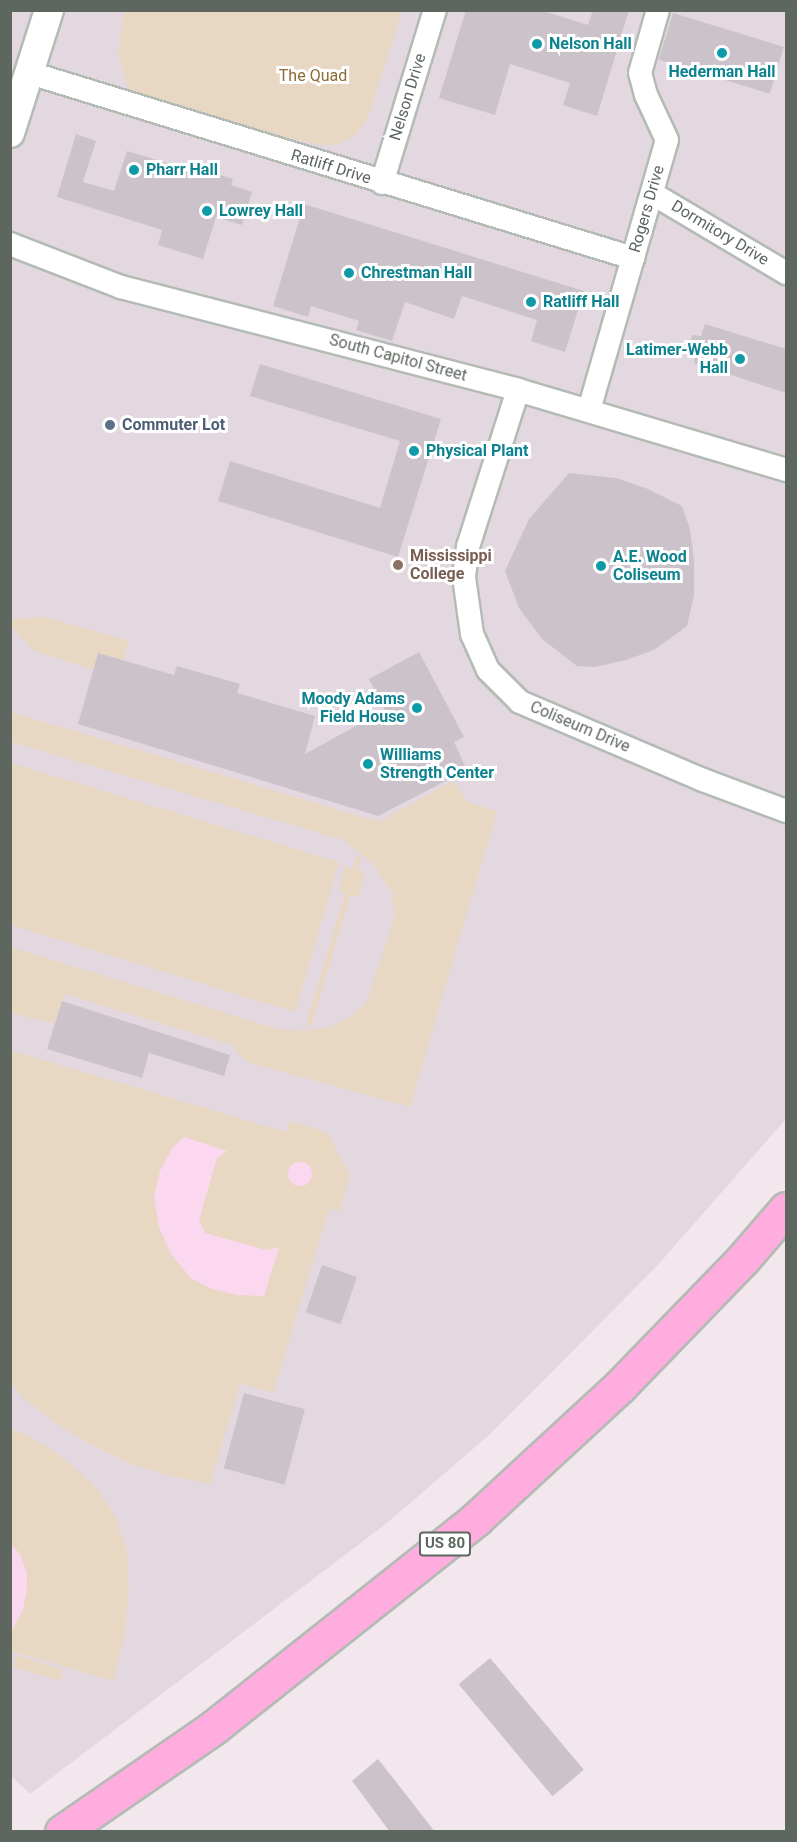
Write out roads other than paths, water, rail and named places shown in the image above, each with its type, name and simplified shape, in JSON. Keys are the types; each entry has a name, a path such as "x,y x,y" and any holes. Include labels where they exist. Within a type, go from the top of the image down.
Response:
{"main road":[{"name":"US 80","path":"62,1832 214,1727 476,1519 620,1386 743,1258 786,1209"}],"street":[{"path":"10,133 49,10"},
{"name":"Nelson Drive","path":"382,183 435,10"},
{"name":"Rogers Drive","path":"589,410 667,140 646,95 640,73 658,10"},
{"name":"Ratliff Drive","path":"30,73 382,183 633,258"},
{"name":"Dormitory Drive","path":"653,194 786,273"},
{"name":"South Capitol Street","path":"10,244 121,287 518,390 786,470"},
{"name":"Coliseum Drive","path":"518,390 468,547 464,577 472,634 488,670 520,702 703,780 786,811"}],"place":[{"name":"Nelson Hall","path":"537,44"},
{"name":"Hederman Hall","path":"722,53"},
{"name":"Pharr Hall","path":"134,170"},
{"name":"Lowrey Hall","path":"207,211"},
{"name":"Chrestman Hall","path":"349,273"},
{"name":"Ratliff Hall","path":"531,302"},
{"name":"Latimer-Webb Hall","path":"740,359"},
{"name":"Commuter Lot","path":"110,425"},
{"name":"Physical Plant","path":"414,451"},
{"name":"Mississippi College","path":"398,565"},
{"name":"A.E. Wood Coliseum","path":"601,566"},
{"name":"Moody Adams Field House","path":"417,708"},
{"name":"Williams Strength Center","path":"368,764"}],"park label":[{"name":"The Quad","path":"313,76"}]}
